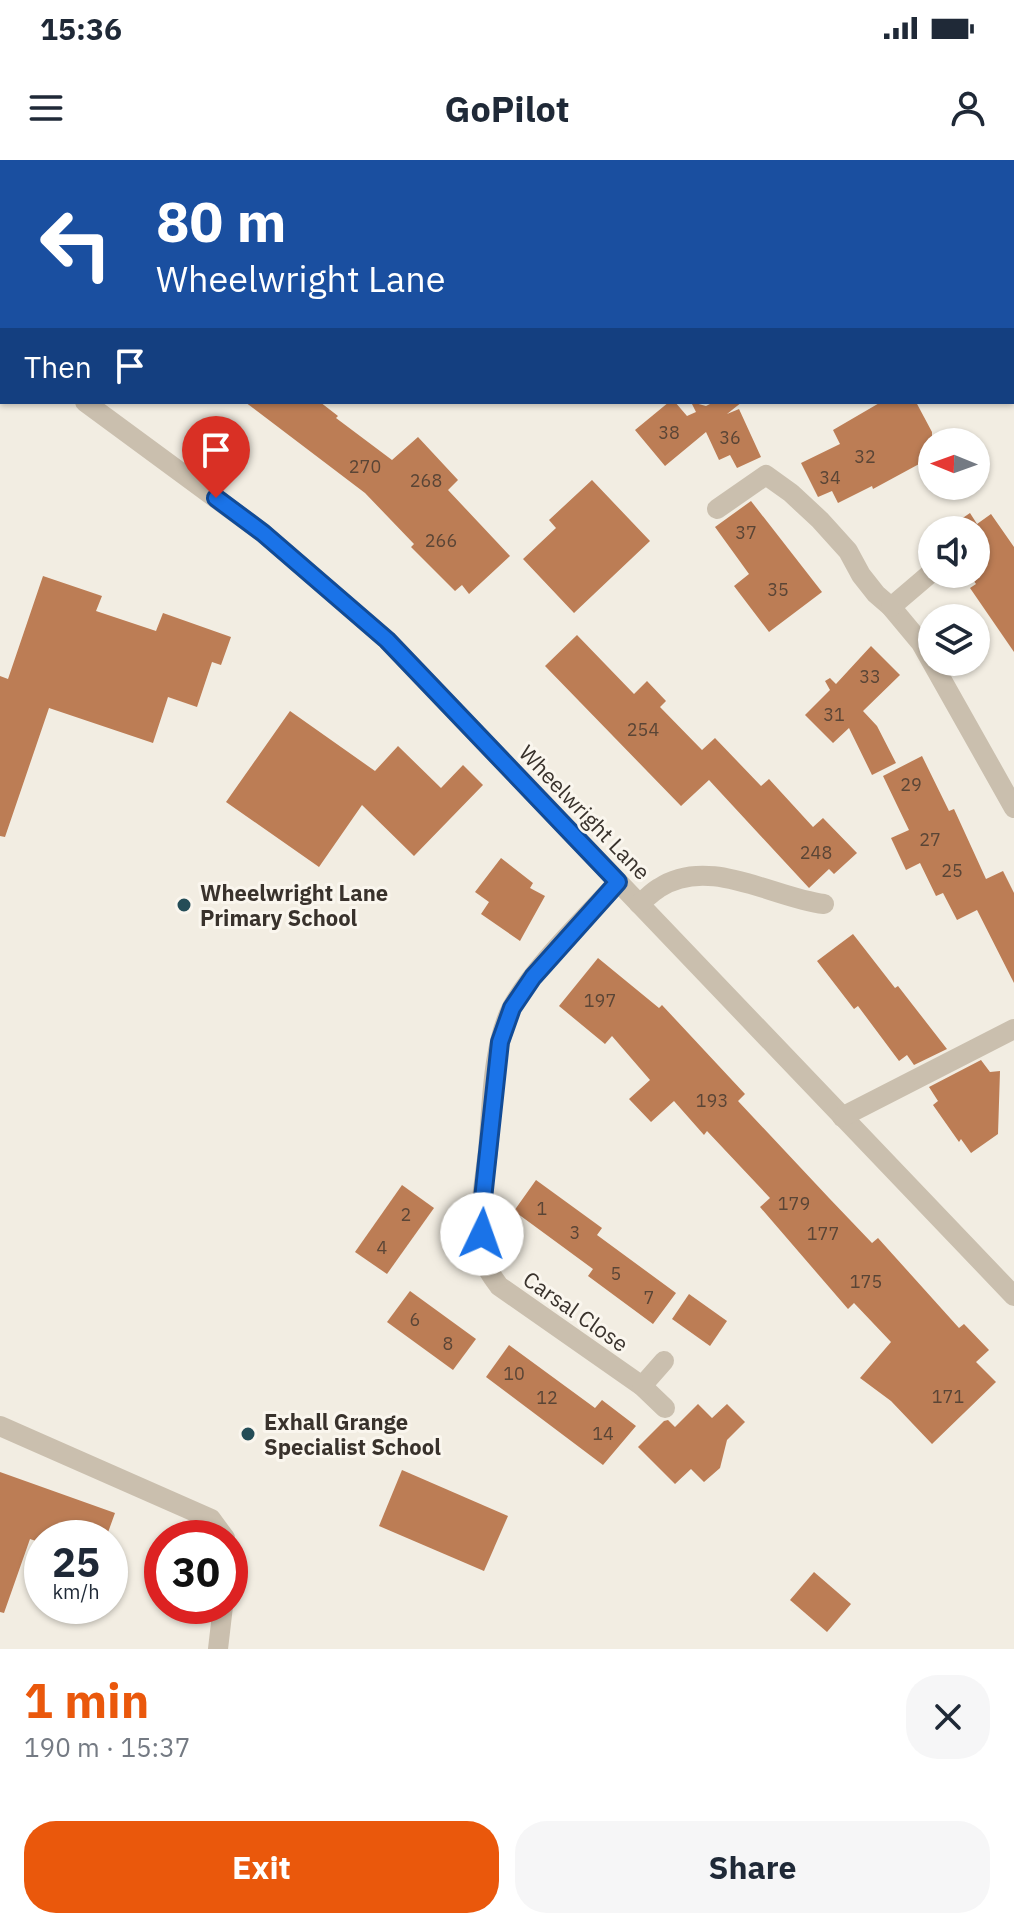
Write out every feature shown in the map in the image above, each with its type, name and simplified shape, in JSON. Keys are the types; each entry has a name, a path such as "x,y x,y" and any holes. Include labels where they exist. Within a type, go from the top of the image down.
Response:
{"street":[{"name":"Wheelwright Lane","path":"96,405 263,533 387,640 1014,1296"},
{"path":"717,509 766,475 801,502 848,551 861,575 921,643 1013,805"},
{"path":"891,607 918,584"},
{"path":"639,904 660,887 688,877 724,878 802,902 824,904"},
{"name":"Carsal Close","path":"618,882 533,977 512,1008 500,1042 481,1217 482,1251 486,1267 499,1286 642,1386 665,1408"},
{"path":"842,1117 1014,1029"},
{"path":"642,1386 664,1361"},
{"path":"0,1426 212,1520"},
{"path":"218,1649 221,1624"}],"building":[{"path":"248,404 323,404 338,416 336,418 392,460 418,437 458,480 448,490 510,556 469,594 462,585 455,591 411,547 414,544 365,493"},
{"path":"667,404 677,404 687,416 696,412 692,404 740,404 727,414 739,409 761,457 737,468 730,455 719,460 706,432 665,466 635,430"},
{"path":"878,404 917,404 930,428 918,428 918,465 873,489 872,486 838,503 832,491 818,497 801,463 840,444 833,430"},
{"path":"592,480 650,541 574,613 523,559 556,528 549,520"},
{"path":"751,501 822,592 769,632 734,586 749,574 715,527"},
{"path":"991,514 1014,547 1014,652 990,617 990,604 981,604 970,588 990,588 988,516"},
{"path":"43,576 102,596 96,611 156,631 163,613 231,637 221,665 212,662 197,707 168,697 153,743 49,708 5,837 0,836 0,676 8,679"},
{"path":"577,635 634,694 647,681 666,701 660,707 702,750 715,738 761,786 769,779 813,827 823,818 857,853 834,874 829,869 809,888 709,780 681,806 545,666"},
{"path":"871,646 900,675 863,711 877,726 896,763 872,775 849,728 833,743 805,715 830,690 825,681 830,678 836,684"},
{"path":"290,711 375,771 398,746 441,788 463,765 483,785 414,856 362,805 319,867 226,802"},
{"path":"922,756 949,811 954,809 986,879 1003,871 1014,893 1014,983 977,910 957,920 943,893 936,896 920,863 906,870 891,838 909,830 883,776"},
{"path":"501,858 533,883 530,888 545,896 520,941 481,914 489,902 475,892"},
{"path":"853,934 947,1049 914,1065 907,1055 899,1061 858,1006 854,1009 817,961"},
{"path":"598,958 659,1008 662,1005 745,1094 738,1101 829,1198 872,1243 878,1238 959,1328 964,1324 989,1350 976,1362 996,1382 932,1444 891,1401 860,1378 891,1342 854,1303 848,1309 760,1207 770,1198 707,1131 704,1135 674,1101 651,1122 629,1099 650,1080 612,1036 605,1044 559,1006"},
{"path":"981,1060 990,1072 1000,1071 998,1134 971,1153 961,1139 959,1142 933,1105 938,1101 929,1087"},
{"path":"536,1180 602,1228 597,1235 676,1293 653,1324 588,1276 593,1269 514,1211"},
{"path":"402,1185 434,1208 387,1274 355,1252"},
{"path":"410,1291 476,1339 453,1370 387,1322"},
{"path":"689,1294 727,1321 710,1346 672,1319"},
{"path":"509,1345 595,1408 602,1400 636,1426 603,1465 486,1377"},
{"path":"698,1404 712,1418 727,1404 745,1422 727,1440 720,1468 704,1482 691,1469 675,1484 638,1447 664,1421 668,1420 675,1427"},
{"path":"402,1470 508,1516 484,1571 379,1526"},
{"path":"0,1472 115,1513 112,1520 24,1520 24,1556 4,1613 0,1612"},
{"path":"814,1572 851,1604 827,1632 790,1600"}],"place":[{"name":"Wheelwright Lane Primary School","path":"184,905"},
{"name":"Exhall Grange Specialist School","path":"248,1434"}],"route":[{"path":"216,498 263,533 387,640 618,882 533,977 512,1008 500,1042 481,1217 482,1234"}]}
